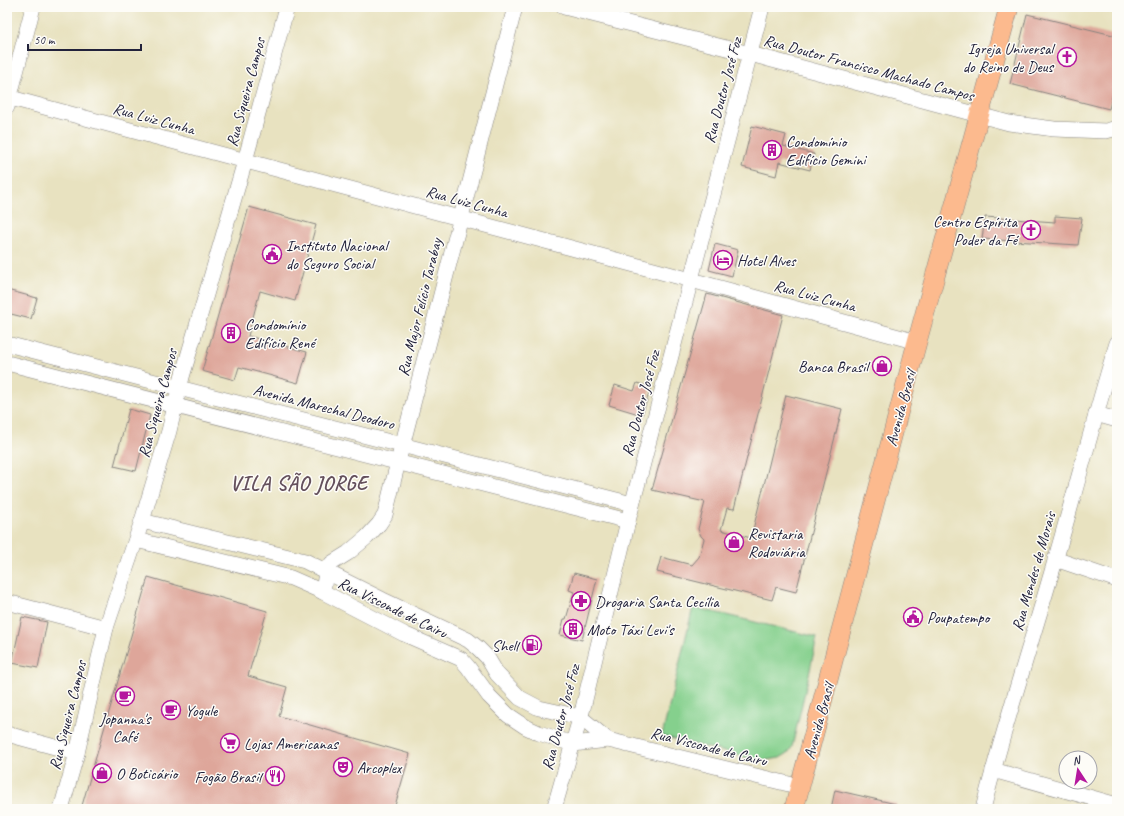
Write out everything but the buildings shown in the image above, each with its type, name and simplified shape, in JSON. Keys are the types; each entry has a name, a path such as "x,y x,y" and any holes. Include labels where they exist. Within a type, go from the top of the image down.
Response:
{"main road":[{"name":"Avenida Brasil","path":"794,809 917,342 1009,7"}],"street":[{"path":"8,101 33,7"},
{"name":"Rua Siqueira Campos","path":"61,809 77,753 106,628 136,540 169,431 179,388 245,161 287,7"},
{"name":"Rua Major Felício Tarabay","path":"326,572 332,563 348,553 367,537 385,515 515,7"},
{"name":"Rua Doutor Francisco Machado Campos","path":"564,7 750,54 1009,123 1054,129 1106,131 1117,128"},
{"name":"Rua Doutor José Foz","path":"554,809 573,744 632,504 762,7"},
{"name":"Rua Luiz Cunha","path":"8,101 245,161 460,218 917,342"},
{"name":"Rua Mendes de Morais","path":"983,809 1117,342"},
{"name":"Avenida Marechal Deodoro","path":"7,344 632,504"},
{"path":"7,363 628,521"},
{"path":"1096,414 1117,420"},
{"name":"Rua Visconde de Cairu","path":"142,521 305,561 468,640 478,648 497,674 520,698 539,708 580,717 608,740"},
{"name":"Rua Visconde de Cairu","path":"136,540 291,578 323,592 404,634 461,659 489,696 508,715 538,733 573,744 608,740 801,787"},
{"path":"1055,559 1117,580"},
{"path":"323,592 326,572"},
{"path":"7,602 106,628"},
{"path":"7,734 77,753"},
{"path":"993,770 1117,805"}],"green space":[{"path":"693,607 817,637 792,747 788,753 780,758 761,761 662,736"}],"place":[{"name":"Igreja Universal do Reino de Deus","path":"1067,57"},
{"name":"Condomínio Edifício Gemini","path":"772,150"},
{"name":"Centro Espírita Poder da Fé","path":"1031,230"},
{"name":"Instituto Nacional do Seguro Social","path":"272,254"},
{"name":"Hotel Alves","path":"723,260"},
{"name":"Condomínio Edifício René","path":"231,333"},
{"name":"Banca Brasil","path":"882,366"},
{"name":"Revistaria Rodoviária","path":"734,542"},
{"name":"Drogaria Santa Cecília","path":"581,601"},
{"name":"Poupatempo","path":"913,617"},
{"name":"Moto Táxi Levi's","path":"573,629"},
{"name":"Shell","path":"532,645"},
{"name":"Jopanna's Café","path":"125,696"},
{"name":"Yogule","path":"171,710"},
{"name":"Lojas Americanas","path":"230,743"},
{"name":"Arcoplex","path":"343,767"},
{"name":"O Boticário","path":"102,773"},
{"name":"Fogão Brasil","path":"275,776"}],"district":[{"name":"VILA SÃO JORGE","path":"299,483"}]}
